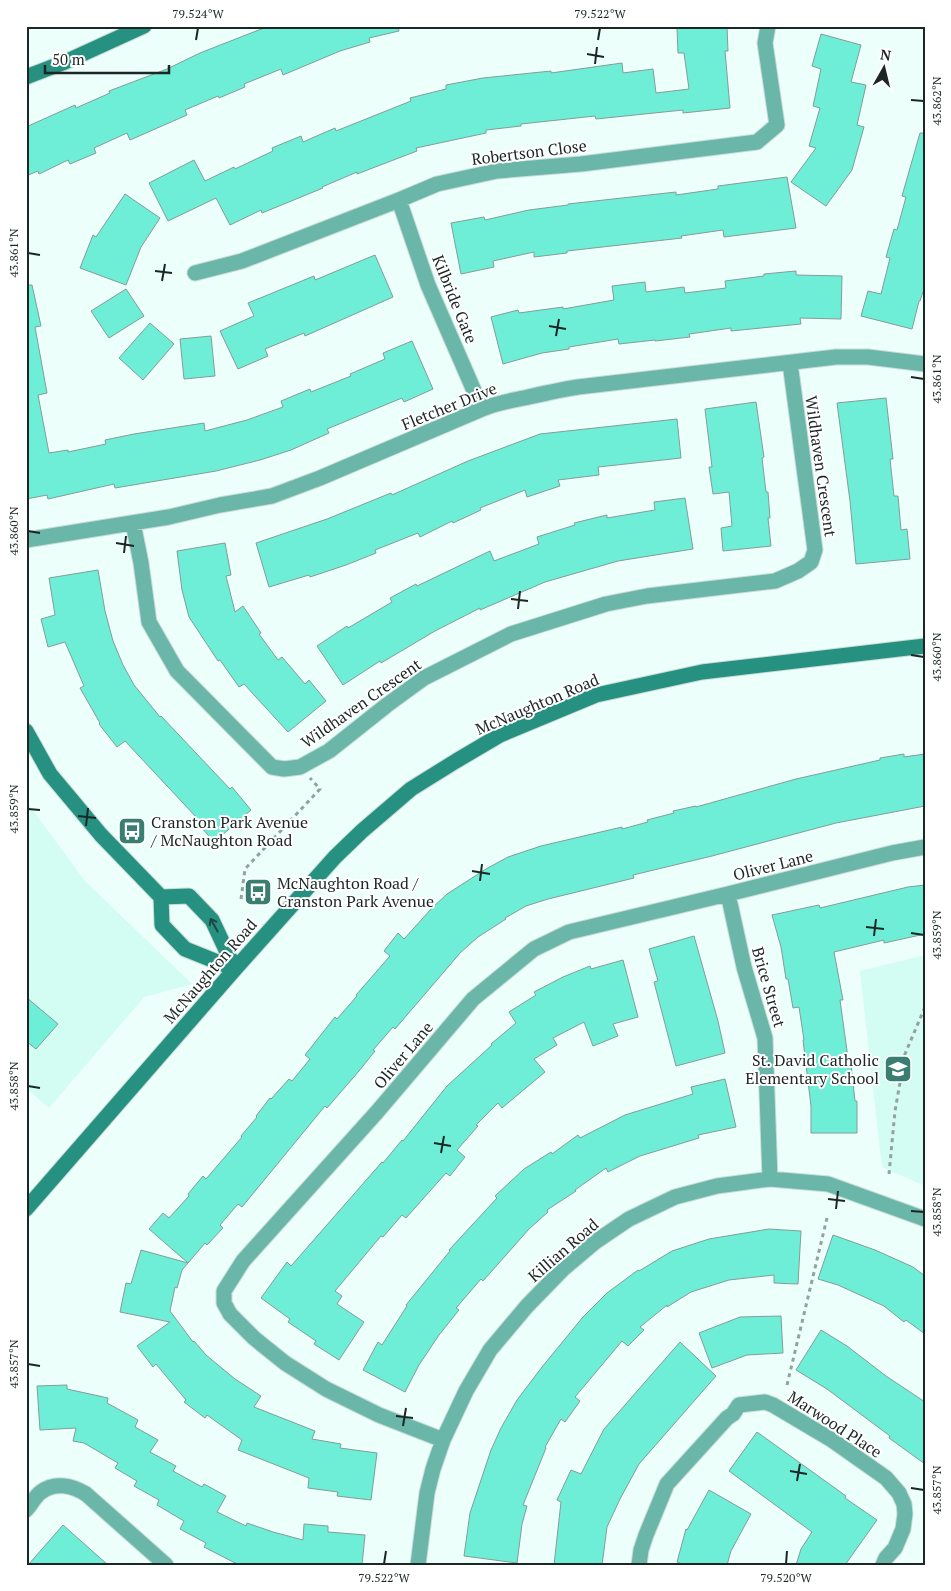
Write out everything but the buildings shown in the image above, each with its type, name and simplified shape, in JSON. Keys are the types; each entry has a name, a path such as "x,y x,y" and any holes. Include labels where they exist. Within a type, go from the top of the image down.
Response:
{"street":[{"path":"26,77 65,62 144,26"},
{"name":"Robertson Close","path":"195,273 242,260 437,184 497,170 580,164 757,142 777,125 765,43 768,26"},
{"name":"Kilbride Gate","path":"399,200 428,285 482,409"},
{"name":"Fletcher Drive","path":"26,540 169,517 220,505 272,496 329,475 500,402 578,387 836,357 868,357 925,364"},
{"name":"Wildhaven Crescent","path":"133,523 141,563 149,622 177,671 272,766 284,768 300,767 330,751 424,678 511,634 556,619 622,601 699,589 775,581 798,572 811,562 815,550 790,362"},
{"name":"McNaughton Road","path":"26,1209 335,857 411,789 500,735 596,695 702,672 925,646"},
{"path":"26,731 50,774 101,835 161,897 162,925 185,948 235,969"},
{"name":"Oliver Lane","path":"443,1440 379,1415 326,1389 285,1363 254,1338 230,1314 224,1303 224,1290 244,1261 371,1119 473,999 534,949 569,932 892,853 925,847"},
{"name":"Brice Street","path":"728,894 744,967 765,1038 770,1179"},
{"path":"161,897 189,896 212,920 235,969"},
{"name":"Killian Road","path":"418,1565 427,1493 443,1440 466,1392 490,1350 533,1300 563,1269 595,1242 628,1219 675,1197 717,1186 770,1179 828,1184 925,1219"},
{"name":"Marwood Place","path":"639,1565 646,1535 667,1484 740,1405 752,1402 765,1402 816,1430 852,1456 870,1466 886,1478 898,1493 904,1504 903,1529 895,1548 886,1558 883,1565"},
{"path":"26,1510 41,1492 62,1486 75,1487 92,1499 166,1565"}],"path":[{"path":"240,899 244,869 320,790 300,767"},
{"path":"890,1174 895,1111 905,1054 925,1007"},
{"path":"787,1385 827,1218"}],"shaded area":[{"path":"26,801 85,881 192,984 144,997 49,1108 26,1088"},
{"name":"St. David Catholic Elementary School","path":"925,955 925,1186 882,1167 860,971"}],"place":[{"name":"Cranston Park Avenue / McNaughton Road","path":"132,831"},
{"name":"McNaughton Road / Cranston Park Avenue","path":"258,892"},
{"name":"St. David Catholic Elementary School","path":"898,1069"}]}
